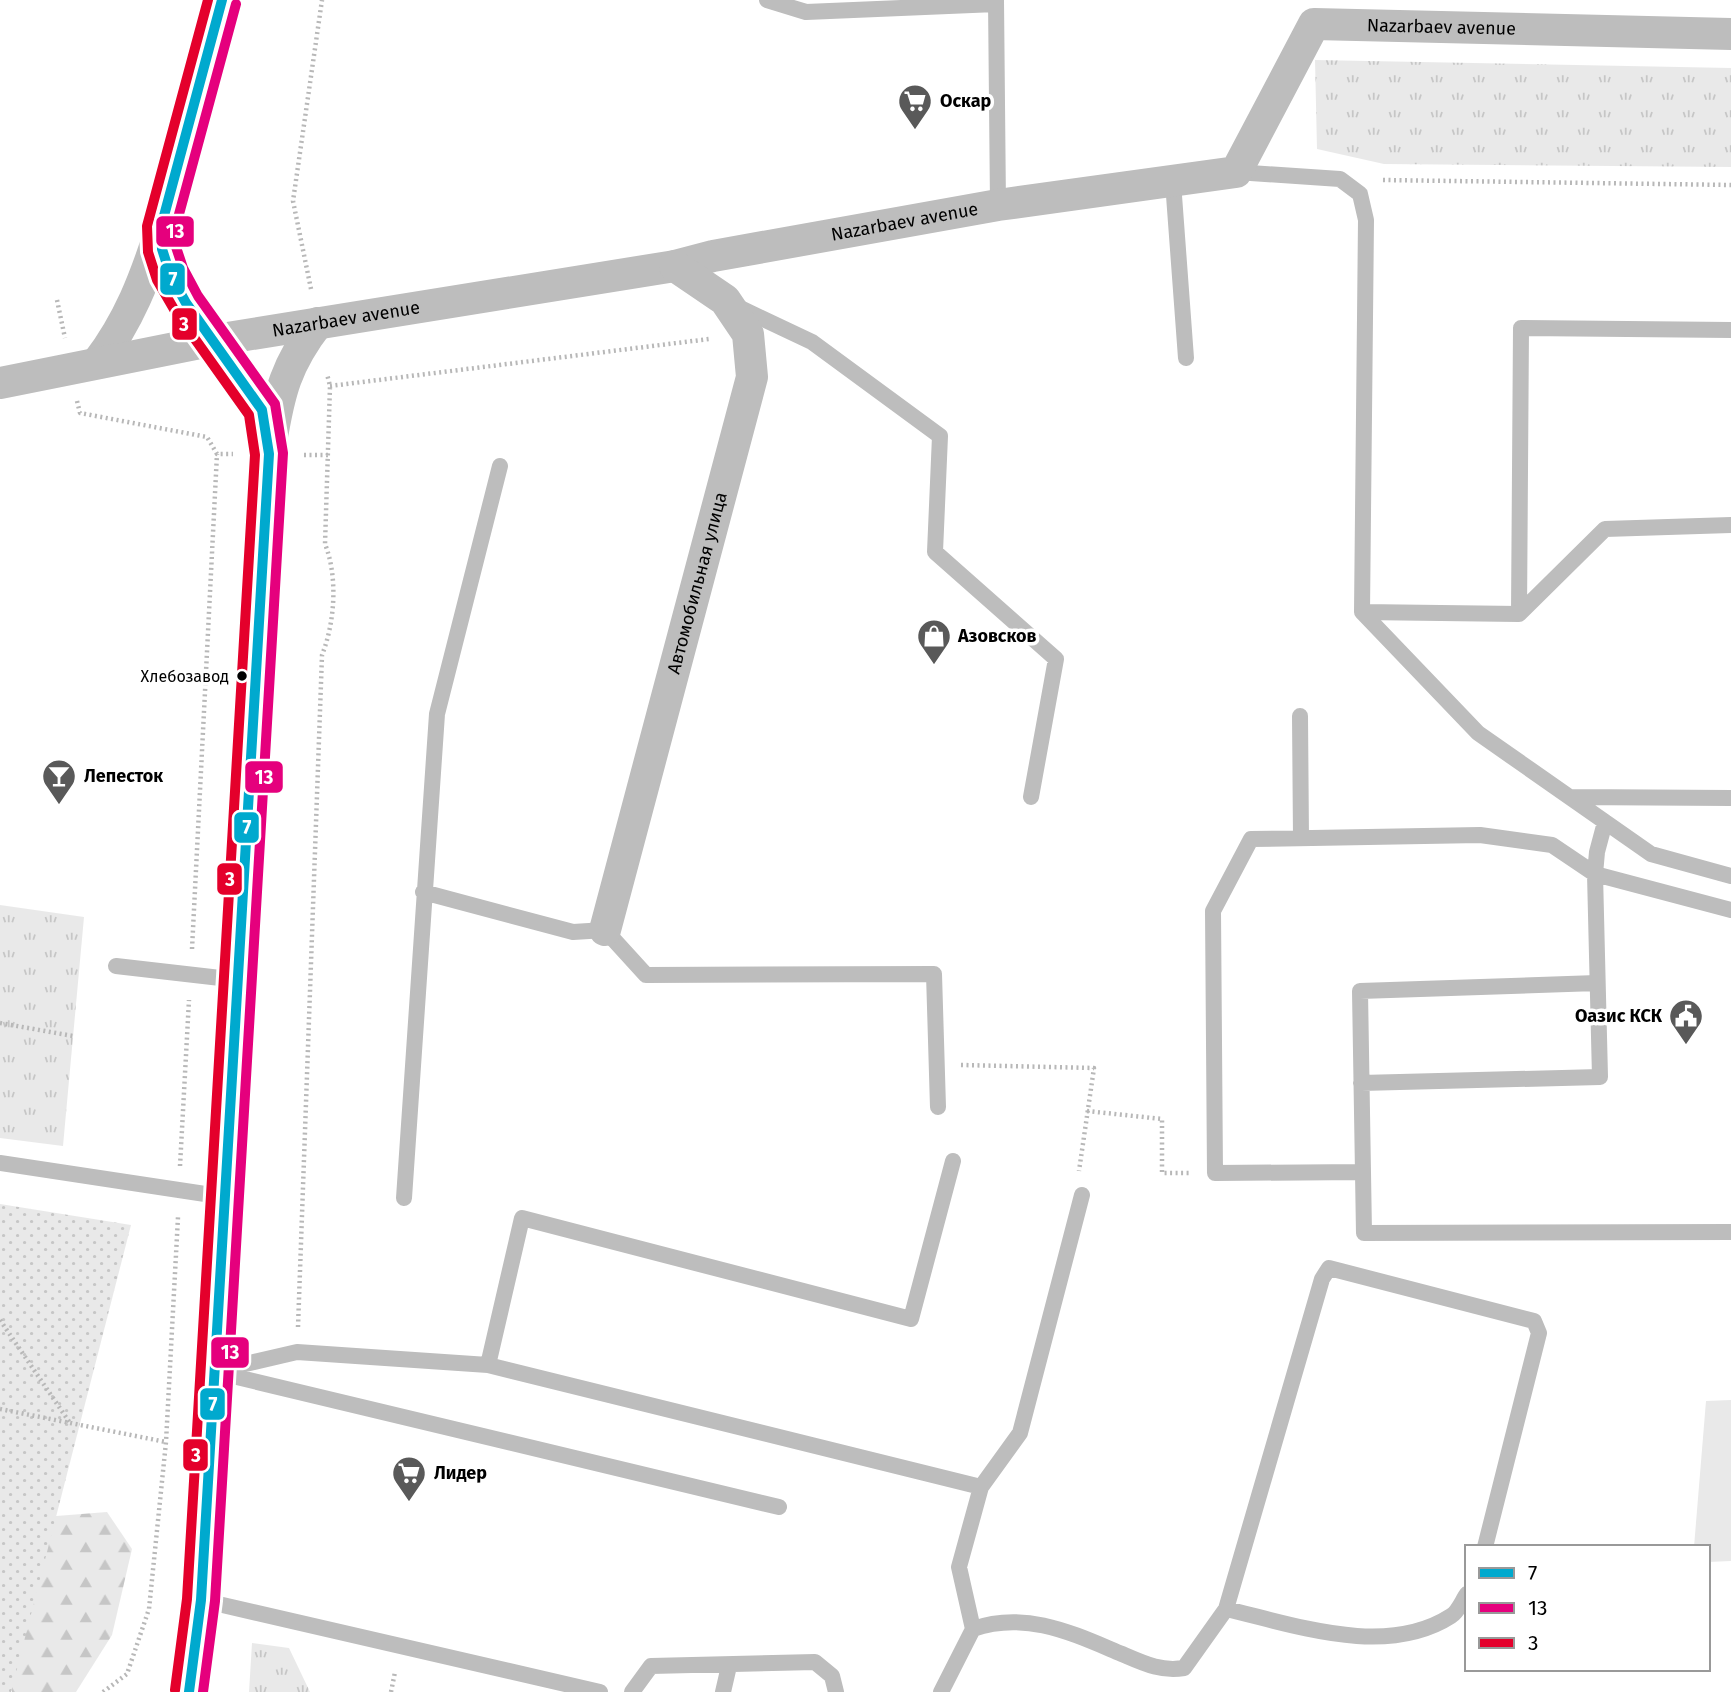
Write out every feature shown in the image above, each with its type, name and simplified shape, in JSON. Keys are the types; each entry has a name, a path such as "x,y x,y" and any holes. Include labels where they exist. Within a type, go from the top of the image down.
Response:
{"main road":[{"path":"189,1692 201,1600 269,454 262,410 215,340 186,303 170,274 162,249 161,228 222,0"}],"street":[{"name":"Nazarbaev avenue","path":"0,383 215,340 675,266 713,256 998,205 1236,172 1314,24 1731,34"},
{"path":"84,366 119,334 139,296 161,228"},
{"name":"Автомобильная улица","path":"606,930 752,377 748,334 725,300 675,266"},
{"path":"269,454 278,397 287,368 318,323"}],"lane":[{"path":"767,0 806,12 996,2 998,205"},
{"path":"1236,172 1340,179 1360,194 1366,220 1362,612 1478,733 1651,854 1731,876"},
{"path":"1173,182 1186,358"},
{"path":"725,300 812,342 940,436 935,552 1056,659 1031,797"},
{"path":"1519,614 1521,328 1731,330"},
{"path":"404,1198 437,714 500,466"},
{"path":"1362,612 1519,614 1605,529 1731,525"},
{"path":"1300,716 1301,838"},
{"path":"1570,797 1731,798"},
{"path":"1361,1083 1600,1077 1595,874 1597,852 1605,822"},
{"path":"1363,1172 1215,1173 1213,911 1251,839 1480,835 1552,845 1595,874 1731,910"},
{"path":"424,892 573,932 606,930 646,975 934,974 938,1107"},
{"path":"116,967 237,980"},
{"path":"1597,983 1360,990 1364,1233 1731,1232"},
{"path":"488,1365 522,1218 912,1320 953,1161"},
{"path":"0,1163 225,1197"},
{"path":"941,1692 973,1629 960,1567 981,1488 1020,1433 1082,1195"},
{"path":"973,1629 995,1621 1058,1628 1168,1670 1184,1668 1226,1609 1322,1279 1329,1268 1534,1321 1539,1333 1486,1545"},
{"path":"214,1371 297,1352 488,1365 981,1488"},
{"path":"214,1371 779,1507"},
{"path":"1226,1609 1349,1638 1417,1631 1454,1615 1465,1597"},
{"path":"201,1600 600,1692"},
{"path":"632,1692 651,1666 729,1667 816,1662 832,1676 836,1692"},
{"path":"723,1692 729,1667"}],"path":[{"path":"297,1352 322,655 331,632 333,564 325,544 330,386 293,201 321,0"},
{"path":"1340,179 1731,185"},
{"path":"57,300 84,366 80,413 207,437 217,454 328,455"},
{"path":"330,386 748,334"},
{"path":"0,1023 73,1037"},
{"path":"937,1065 1094,1068 1079,1172"},
{"path":"1087,1111 1162,1119 1162,1173 1215,1173"},
{"path":"0,1320 71,1423"},
{"path":"0,1409 166,1442 149,1609 127,1674 103,1692"}],"green space":[{"path":"1315,60 1731,68 1731,167 1384,164 1317,149"},
{"path":"0,905 84,917 63,1146 0,1138"},
{"path":"0,1204 131,1225 11,1692 0,1692"},
{"path":"1731,1400 1731,1561 1710,1562 1710,1545 1694,1545 1706,1401"},
{"path":"107,1512 132,1549 112,1635 76,1692 12,1692 3,1658 0,1551 31,1518"},
{"path":"252,1643 289,1648 310,1692 249,1692"}],"transit line":[{"name":"3","path":"175,1690 187,1599 255,455 249,415 175,311 157,280 148,252 147,226 208,0"},
{"name":"7","path":"189,1692 201,1600 269,454 262,410 186,303 170,274 162,249 161,227 222,0"},
{"name":"13","path":"203,1692 215,1601 283,453 275,404 198,296 183,268 176,247 175,229 236,4"}],"place":[{"name":"Оскар","path":"915,131"},
{"name":"Азовсков","path":"934,666"},
{"name":"Хлебозавод","path":"242,676"},
{"name":"Лепесток","path":"59,806"},
{"name":"Оазис КСК","path":"1686,1046"},
{"name":"Лидер","path":"409,1503"}]}
